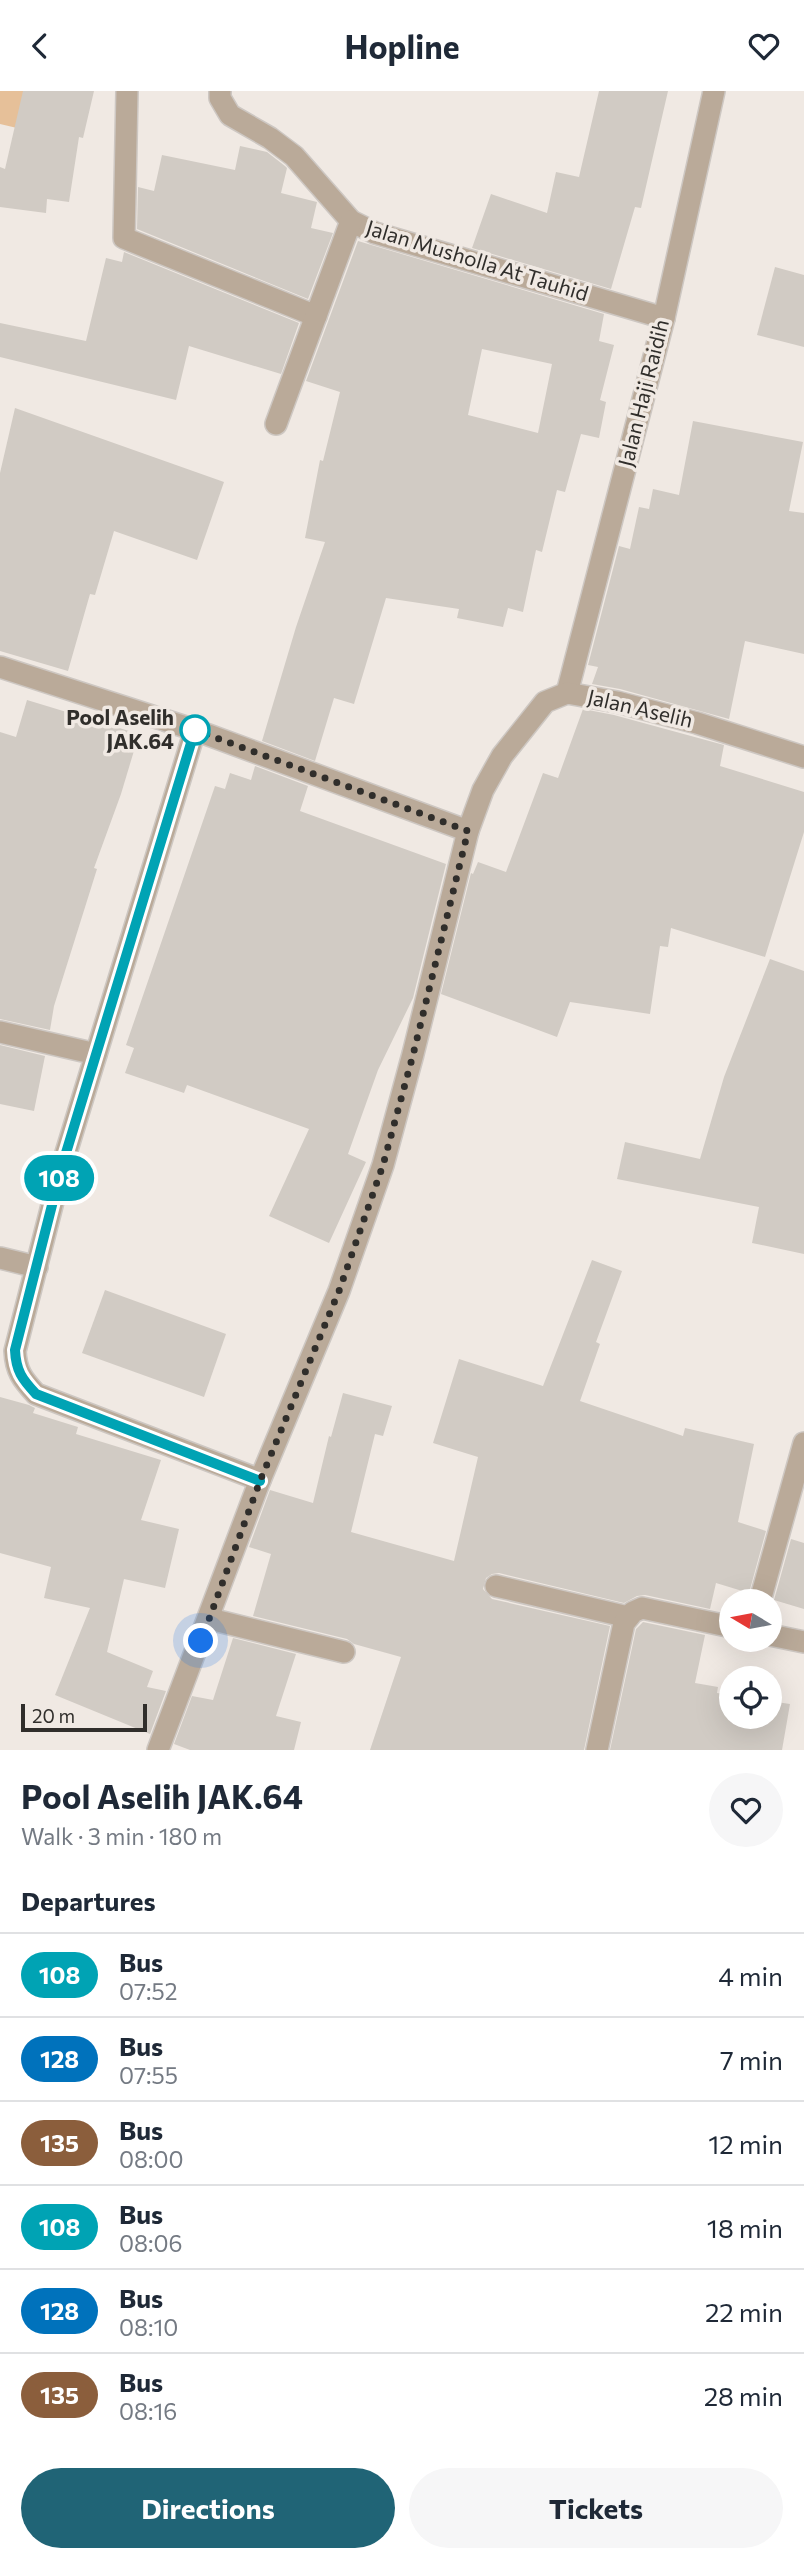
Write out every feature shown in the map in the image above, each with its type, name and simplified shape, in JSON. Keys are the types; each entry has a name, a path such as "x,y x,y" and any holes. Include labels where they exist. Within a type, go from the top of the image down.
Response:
{"street":[{"path":"127,91 124,238 316,316"},
{"name":"Jalan Musholla At Tauhid","path":"220,91 220,97 230,115 270,138 294,156 351,221 375,233 664,318"},
{"name":"Jalan Haji Raidih","path":"567,693 664,318 714,91"},
{"path":"276,424 351,221"},
{"path":"0,667 195,730 468,831"},
{"name":"Jalan Aselih","path":"158,1750 210,1619 260,1481 339,1291 383,1165 468,831 483,790 502,756 545,702 567,693 617,702 697,723 804,757"},
{"path":"195,730 62,1166 15,1350 15,1366 20,1378 36,1394 260,1481"},
{"path":"0,1032 96,1054"},
{"path":"0,1258 37,1267"},
{"path":"763,1589 804,1443"},
{"path":"496,1586 626,1620"},
{"path":"597,1750 626,1620 642,1608 719,1624"},
{"path":"210,1619 344,1652"},
{"path":"782,1637 804,1642"}],"shaded area":[{"path":"0,91 43,91 34,132 0,124"}],"building":[{"path":"23,91 94,91 83,138 79,137 69,202 47,199 46,213 0,207 0,167 5,169"},
{"path":"599,91 668,91 641,208 635,207 611,289 472,248 491,194 547,213 556,172 579,177"},
{"path":"240,146 267,152 285,166 287,168 281,193 317,202 311,228 333,233 308,299 137,229 138,187 154,191 162,155 235,170"},
{"path":"358,241 604,314 599,341 614,345 600,400 606,402 599,438 581,434 565,492 557,490 542,552 536,550 523,612 508,608 503,627 457,618 459,609 386,598 354,704 334,698 315,761 262,741 325,542 305,538 320,460 323,461 340,392 306,381","holes":["482,349 552,364 538,433 468,415"]},
{"path":"124,252 299,323 281,374 189,346 176,400 0,357 0,323 86,341 106,258 122,262"},
{"path":"775,267 804,275 804,347 757,335"},
{"path":"15,408 224,482 197,560 114,531 95,595 90,594 68,671 0,651 0,473"},
{"path":"693,421 803,442 789,511 804,513 804,654 745,641 729,719 592,684 598,667 588,665 619,546 630,549 639,507 649,509 653,489 679,495"},
{"path":"27,700 139,734 94,868 97,869 54,1006 50,1030 0,1019 0,732 16,737"},
{"path":"583,709 724,745 720,766 804,792 804,832 765,957 671,928 668,947 660,946 650,1014 570,1002 557,1037 441,994 471,873 473,874 478,862 506,872 543,773 558,778"},
{"path":"255,766 308,786 300,811 446,864 413,998 378,1070 348,1154 366,1162 329,1243 269,1216 309,1129 187,1085 184,1093 125,1073 134,1048 126,1045 215,786 225,789 230,773 251,780"},
{"path":"770,959 804,971 804,1254 752,1243 759,1207 617,1179 625,1142 700,1159 724,1077"},
{"path":"0,1045 45,1056 34,1111 0,1104"},
{"path":"592,1260 622,1271 596,1342 600,1344 580,1401 683,1436 685,1428 754,1444 738,1522 766,1531 750,1589 736,1589 716,1583 710,1609 645,1595 624,1603 499,1573 492,1574 486,1578 483,1589 492,1599 610,1626 584,1750 370,1750 401,1657 354,1644 347,1639 253,1616 271,1554 249,1547 270,1490 313,1503 329,1436 331,1437 343,1393 392,1406 383,1436 375,1434 351,1532 454,1561 478,1457 433,1443 459,1359 543,1386"},
{"path":"105,1290 226,1334 204,1397 82,1353"},
{"path":"0,1397 29,1405 35,1408 33,1413 78,1427 76,1434 161,1460 141,1520 179,1529 165,1588 124,1579 107,1652 153,1671 147,1687 166,1691 150,1734 55,1695 90,1608 44,1598 51,1567 0,1553"},
{"path":"791,1539 804,1543 804,1609 782,1602 782,1589 777,1589"},
{"path":"643,1622 705,1635 695,1683 718,1687 719,1729 782,1729 782,1703 790,1704 782,1750 610,1750 636,1629"},
{"path":"233,1638 296,1654 276,1716 301,1722 294,1750 190,1750 174,1744 192,1696 213,1700"}],"bus line":[{"name":"108","path":"195,730 62,1166 15,1350 15,1366 20,1378 36,1394 260,1481"}],"place":[{"name":"Pool Aselih JAK.64","path":"195,730"}],"route":[{"path":"195,730 468,831 383,1165 339,1291 260,1481 201,1641"}]}
